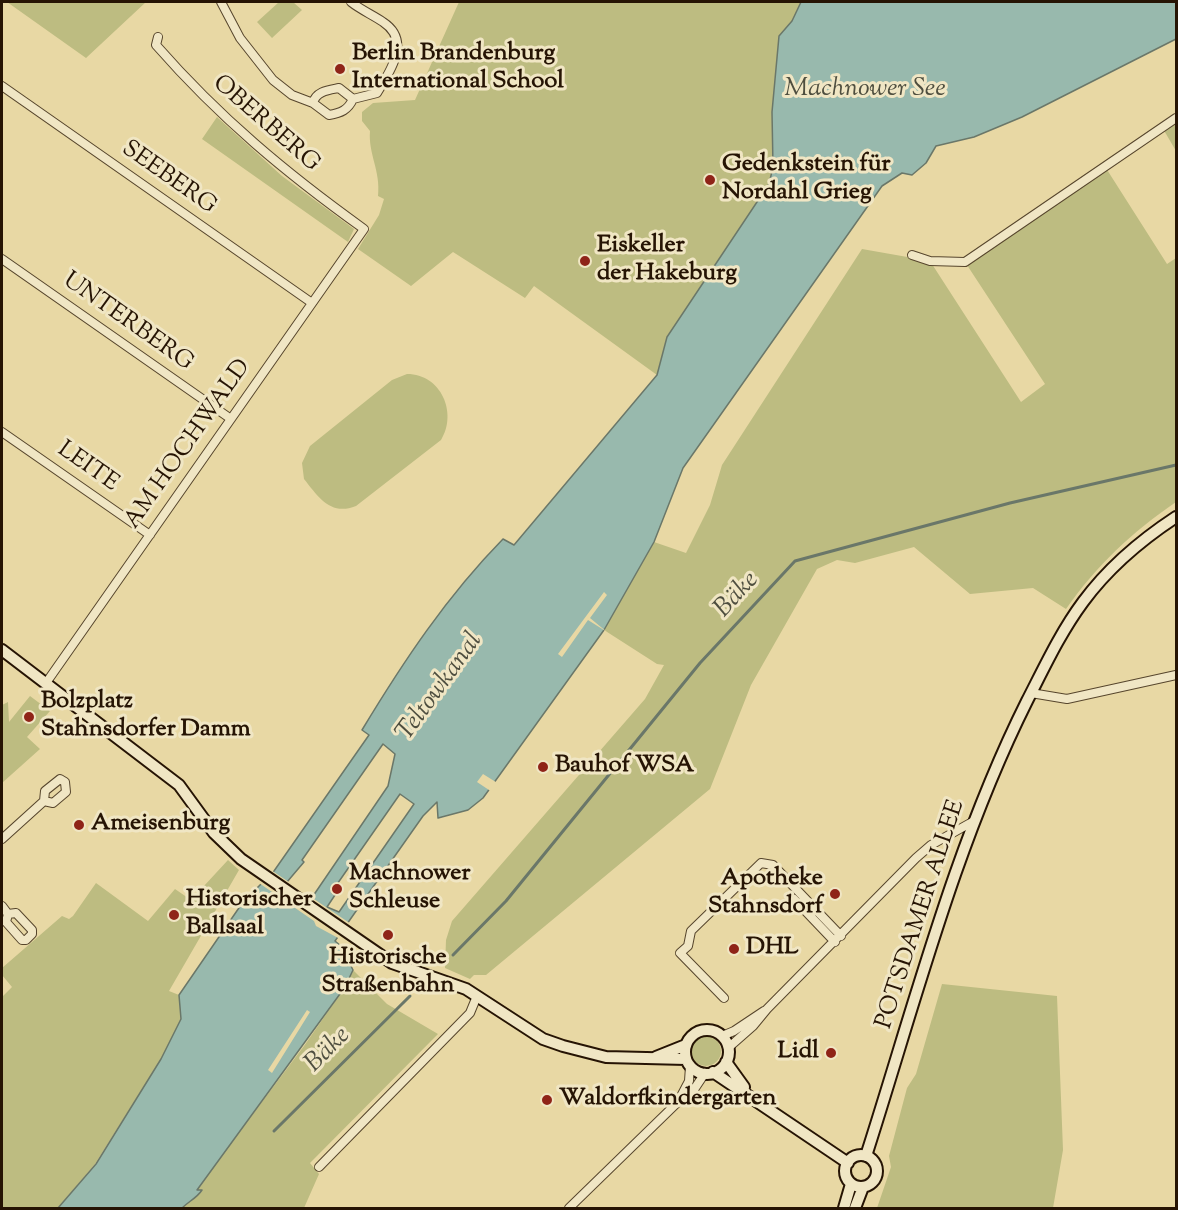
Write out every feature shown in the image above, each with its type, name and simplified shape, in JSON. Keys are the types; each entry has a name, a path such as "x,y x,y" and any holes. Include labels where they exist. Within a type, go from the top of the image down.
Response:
{"street":[{"path":"221,2 240,38 264,70 282,89 314,103 329,115 340,114 350,106 352,99"},
{"path":"351,2 386,24 396,34 398,44 398,52 377,93 352,99"},
{"name":"OBERBERG","path":"158,37 156,45 208,103 289,175 364,229"},
{"name":"SEEBERG","path":"2,86 312,303"},
{"path":"314,103 316,96 321,92 339,88 352,99"},
{"path":"912,255 930,261 965,262 1176,118"},
{"name":"AM HOCHWALD","path":"46,683 364,229"},
{"name":"UNTERBERG","path":"2,259 231,419"},
{"name":"LEITE","path":"2,432 150,535"},
{"name":"POTSDAMER ALLEE","path":"866,1156 974,821 1011,734 1072,617 1098,583 1135,546 1176,517"},
{"path":"2,650 179,785 222,842 259,873 400,967 450,982 477,996 543,1039 562,1046 606,1057 688,1062 757,1100 848,1163"},
{"path":"1031,693 1067,699 1176,675"},
{"path":"2,839 44,801"},
{"path":"728,1048 753,1026 916,858 931,845 974,821"},
{"path":"724,998 681,953 688,946 691,931 761,863 773,865 838,939"},
{"path":"794,899 838,939"},
{"path":"2,906 8,914"},
{"path":"319,1167 470,1013 477,996"},
{"path":"722,1036 768,1009"},
{"path":"650,1059 686,1046 698,1032 710,1030 722,1036 728,1048 726,1062 736,1078 757,1100"},
{"path":"678,1101 689,1081 686,1046"},
{"path":"569,1209 678,1101 693,1090 709,1073 726,1062"},
{"path":"844,1209 851,1184 846,1172 848,1163 856,1156 866,1156 875,1162 877,1173 873,1183 863,1187 851,1184"},
{"path":"855,1209 863,1187"}],"shaded area":[{"path":"7,2 146,2 86,58"},
{"path":"279,2 293,2 302,10 272,38 257,22"},
{"path":"459,2 801,2 792,21 779,36 772,112 773,167 769,184 667,337 657,375 534,286 525,298 453,252 411,286 358,249 379,215 384,199 378,196 378,179 370,131 362,121 362,112 373,103 415,100"},
{"path":"217,117 282,176 354,229 348,242 202,139"},
{"path":"1176,118 1176,151 1162,127"},
{"path":"1104,165 1167,264 1176,258 1176,502 1116,550 1066,609 1033,588 970,594 914,547 855,563 837,560 817,569 751,685 710,789 486,975 474,975 470,979 445,968 446,940 452,921 645,699 664,665 657,664 604,630 654,542 686,553 710,505 722,465 862,249 930,261 1021,402 1045,384 965,262"},
{"path":"407,374 429,381 443,397 448,418 441,440 356,506 339,509 326,503 304,479 302,463 310,446 392,380"},
{"path":"30,696 50,711 27,737 40,749 2,783 2,705 8,702 9,722"},
{"path":"228,860 239,870 169,991 179,995 181,1019 161,1059 95,1164 58,1208 2,1208 2,997 12,987 2,975 2,968 62,916 69,919 73,916 96,883 148,921 175,889 191,900"},
{"path":"353,970 387,1004 438,1034 310,1163 319,1174 304,1208 182,1208 304,1046 345,987"},
{"path":"942,984 1057,996 1063,1150 1053,1208 877,1208 891,1167 889,1156 907,1088 916,1074"},
{"path":"706,1036 717,1040 721,1051 717,1062 706,1066 695,1062 691,1051 695,1040"}],"water":[{"path":"801,2 1176,2 1176,39 1022,117 974,137 936,146 926,163 912,175 902,173 882,186 683,468 654,542 604,630 483,798 468,810 438,818 437,802 423,816 335,941 348,952 347,958 353,970 345,987 197,1190 202,1190 198,1195 182,1208 58,1208 96,1164 161,1059 181,1019 179,995 243,902 274,871 369,735 362,730 393,679 427,630 463,583 503,539 514,545 657,375 667,337 769,184 773,167 772,112 779,36 792,21","holes":["383,744 395,754 388,786 311,899 287,882 304,862 302,860","400,794 414,804 339,912 327,907 335,895 332,893 333,890"]}],"pier":[{"path":"604,592 607,595 590,618 607,632 588,620 562,657 558,654"},
{"path":"483,774 499,784 492,792 477,782"},
{"path":"271,870 351,924 340,939 316,926 314,921 259,883"},
{"path":"307,1010 310,1012 272,1073 268,1070"}],"waterway":[{"name":"Bäke","path":"453,955 506,901 700,663 795,561 1010,503 1176,465"},
{"name":"Bäke","path":"274,1131 410,996"}],"place":[{"name":"Berlin Brandenburg International School","path":"340,69"},
{"name":"Gedenkstein für Nordahl Grieg","path":"710,180"},
{"name":"Eiskeller der Hakeburg","path":"585,261"},
{"name":"Bolzplatz Stahnsdorfer Damm","path":"29,717"},
{"name":"Bauhof WSA","path":"543,767"},
{"name":"Ameisenburg","path":"79,825"},
{"name":"Machnower Schleuse","path":"337,889"},
{"name":"Apotheke Stahnsdorf","path":"835,894"},
{"name":"Historischer Ballsaal","path":"174,915"},
{"name":"Historische Straßenbahn","path":"388,935"},
{"name":"DHL","path":"734,949"},
{"name":"Lidl","path":"831,1053"},
{"name":"Waldorfkindergarten","path":"547,1100"}],"water label":[{"name":"Machnower See","path":"865,91"},
{"name":"Teltowkanal","path":"441,688"}]}
